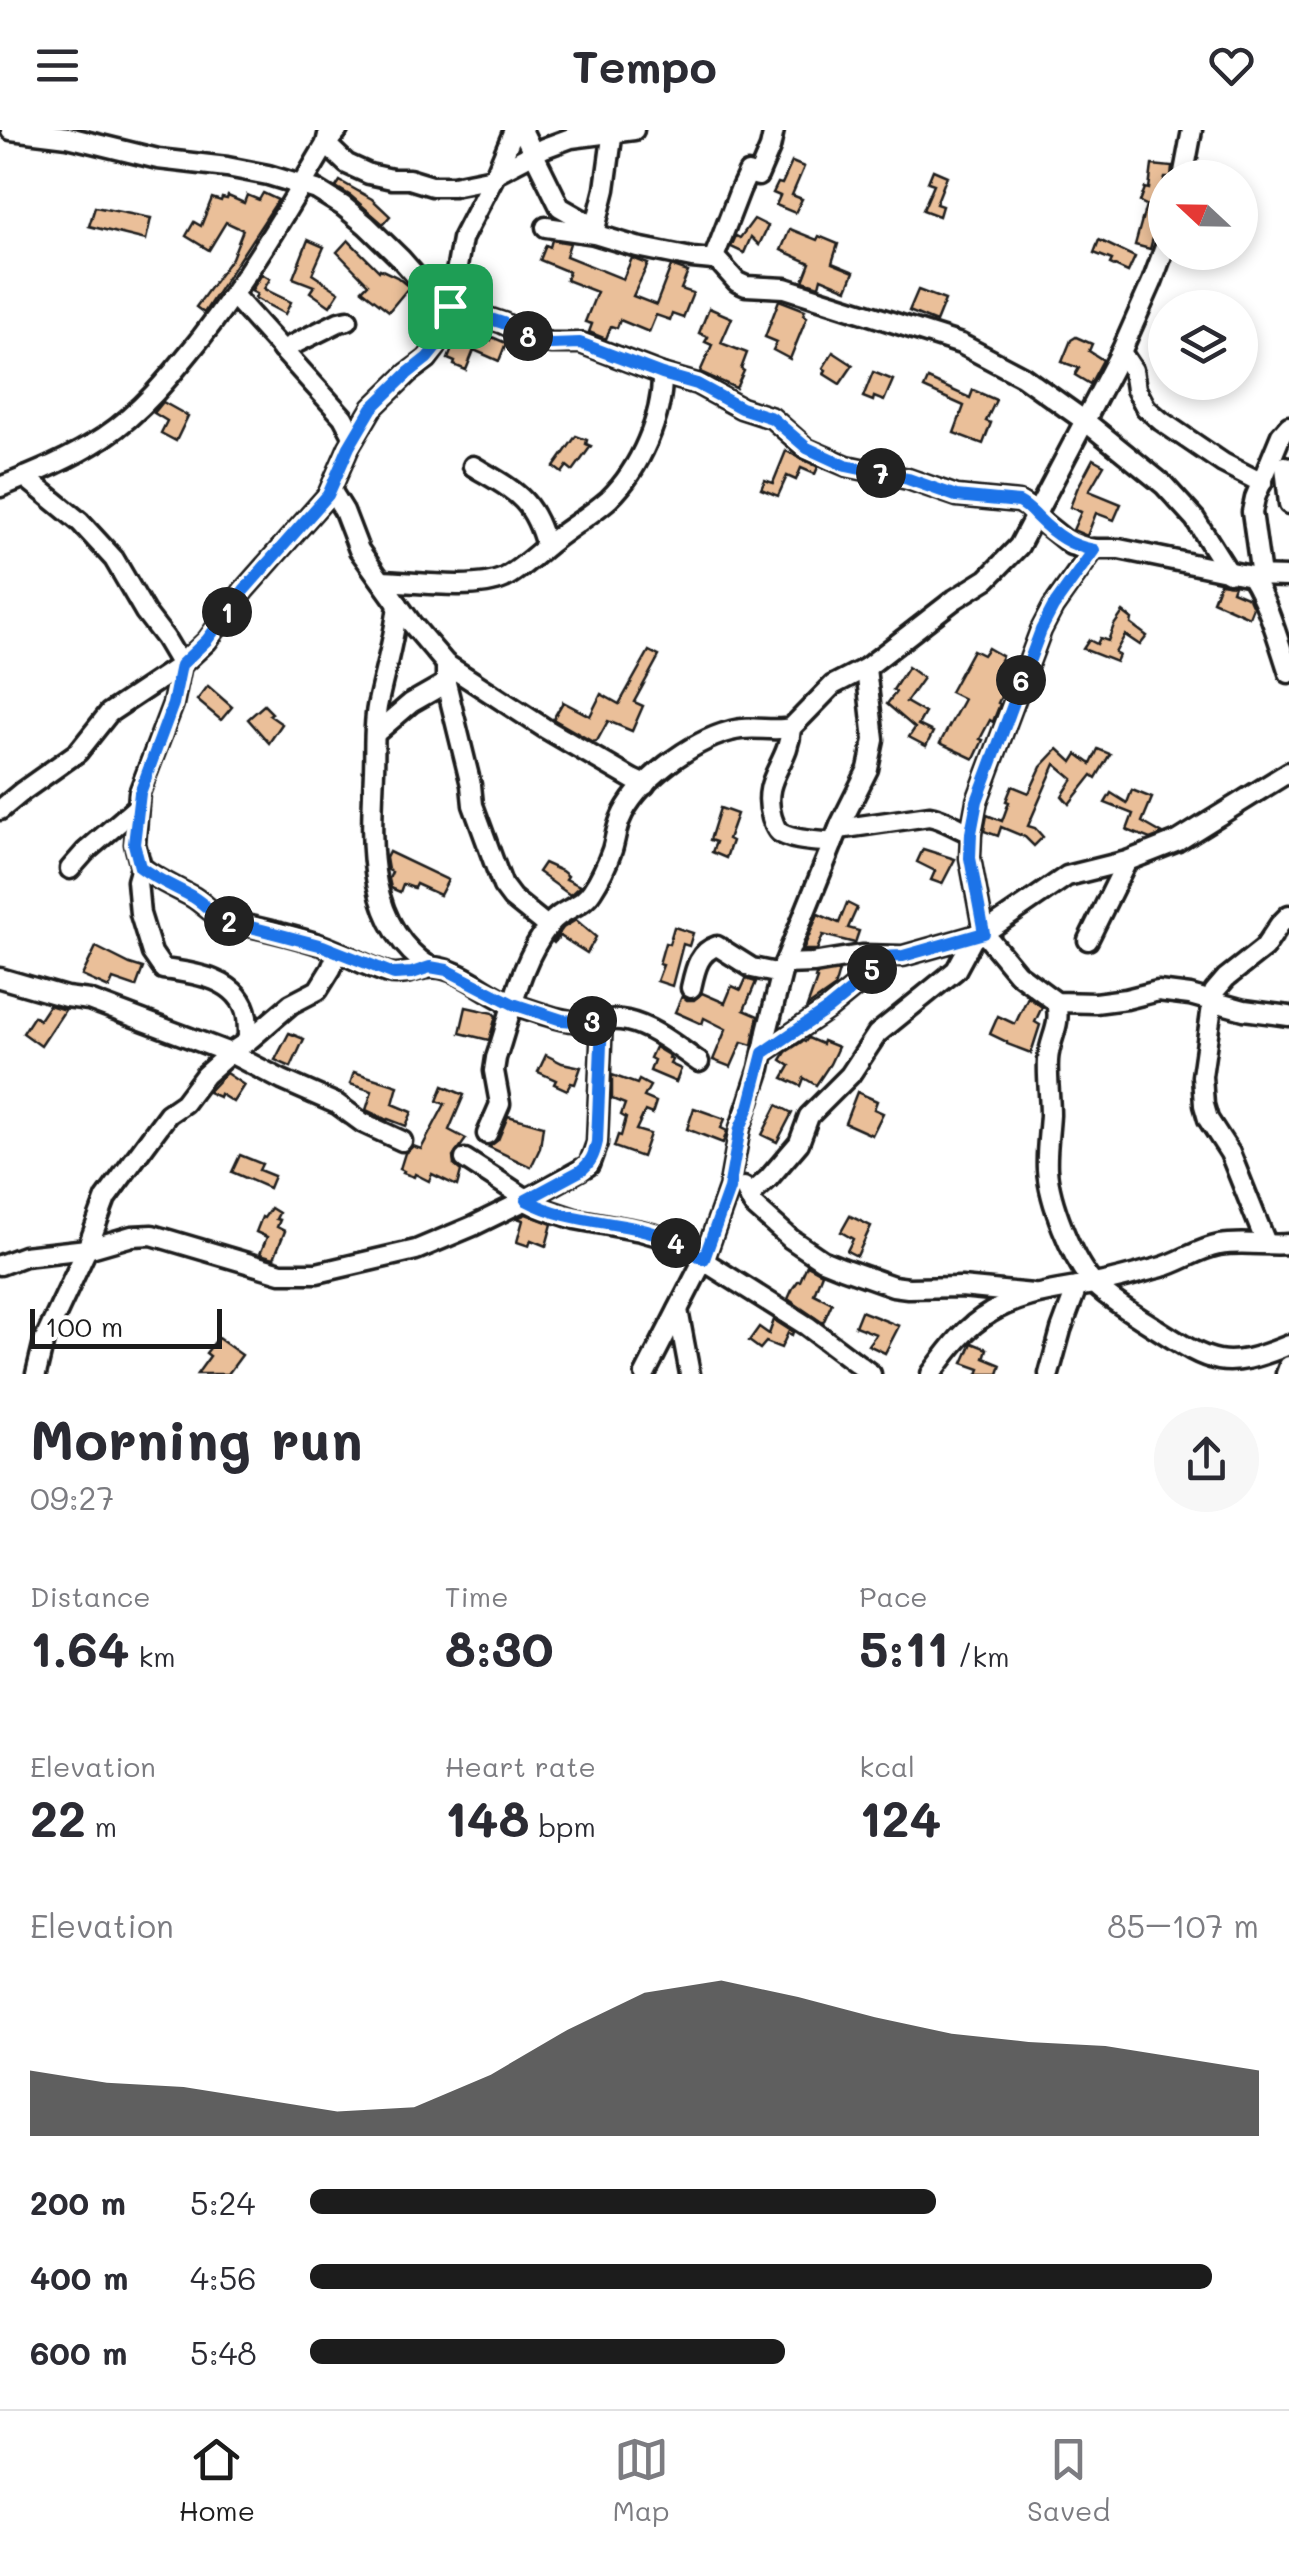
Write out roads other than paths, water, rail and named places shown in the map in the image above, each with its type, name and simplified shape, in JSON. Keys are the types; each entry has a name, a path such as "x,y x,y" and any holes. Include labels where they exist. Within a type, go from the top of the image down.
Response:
{"street":[{"path":"11,130 68,138 158,159 227,167 317,190 344,206 401,259 438,301 503,323 538,340 551,344 580,343 697,384 741,408 772,418 825,458 956,496 1019,502 1071,544 1094,550 1120,549 1229,573 1289,577"},
{"path":"0,810 78,752 109,713 181,665 207,640 244,590 330,490 372,408 436,347 450,306 462,239 514,130"},
{"path":"522,130 560,207 595,230 637,247 713,260 746,286 785,288 961,344 1022,376 1085,420 1164,486 1195,518 1229,573"},
{"path":"331,135 347,164 370,174 409,178 432,186 453,186 494,176 571,138 634,130"},
{"path":"713,260 740,190 748,173 758,176 774,130"},
{"path":"1186,160 1192,130"},
{"path":"595,230 612,132"},
{"path":"0,487 92,444 130,417 171,376 233,295 331,135"},
{"path":"546,227 595,230"},
{"path":"487,1134 500,1104 494,1071 523,968 556,917 589,896 612,851 620,820 645,785 670,763 712,737 734,730 791,728 833,684 866,668 987,579 1019,546 1120,352 1156,270"},
{"path":"233,295 343,417 354,438"},
{"path":"282,350 348,320"},
{"path":"1120,352 1132,370 1146,408 1258,490 1289,504 1282,465 1282,435 1289,426"},
{"path":"382,581 477,584 505,578 612,496 630,472 655,417 662,374"},
{"path":"1282,465 1258,490 1252,512 1256,576 1289,673"},
{"path":"473,466 520,494 539,520 546,546"},
{"path":"24,477 80,522 114,559 181,665 173,704 150,760 137,806 134,844 140,867 136,893 152,953 163,968 230,986 247,1012 248,1041"},
{"path":"330,490 344,511 360,550 446,674 473,805 503,886 548,926"},
{"path":"1094,550 1041,630 977,801 971,833 971,870 980,934 1017,973 1056,1002 1095,1003 1158,990 1289,1016"},
{"path":"398,604 378,701 372,833 378,896 402,940 414,957 430,967 464,977 513,1004 562,1020 612,1018 630,1022 647,1028 699,1062"},
{"path":"645,1374 704,1259 729,1189 740,1128 749,1107 783,969 836,836 868,770 873,728 866,668"},
{"path":"376,733 446,674"},
{"path":"446,674 645,785"},
{"path":"791,728 790,744 769,787 768,800 780,833 836,836 929,816 971,833"},
{"path":"691,988 702,955 717,946 752,968 783,969 862,955 903,956 980,934 1067,876 1127,861 1178,840 1289,772"},
{"path":"70,869 137,806"},
{"path":"1088,940 1127,861"},
{"path":"140,867 192,896 220,918 282,933 394,974 430,967"},
{"path":"1266,1243 1230,1153 1208,1119 1202,1076 1211,1001 1219,984 1264,948 1289,915"},
{"path":"749,1196 799,1143 809,1116 850,1075 878,1034 956,970 980,934"},
{"path":"36,1374 44,1341 106,1198 168,1114 184,1103 205,1075 230,1053 291,1004 318,990 338,952"},
{"path":"763,1053 866,978 879,957"},
{"path":"0,978 89,1000 230,1053 338,1104 363,1123 402,1140"},
{"path":"1056,1002 1058,1030 1048,1050 1047,1172 1050,1191 1085,1286 1202,1357 1223,1362"},
{"path":"0,1265 24,1256 87,1249 132,1236 152,1235 281,1273 316,1274 416,1250 474,1226 588,1165 597,1142 602,1020"},
{"path":"465,1159 526,1200 575,1219 669,1239 807,1326 871,1374"},
{"path":"734,1166 762,1214 822,1260 893,1286 960,1286 1033,1294"},
{"path":"931,1374 953,1344 975,1324 991,1312 1033,1294 1085,1286 1171,1264 1198,1250 1222,1244 1289,1244"},
{"path":"1049,1374 1064,1320 1085,1286"},
{"path":"678,1310 690,1374"},
{"path":"1196,1374 1223,1362 1257,1357 1289,1345"},
{"path":"1286,1374 1289,1366"}]}
